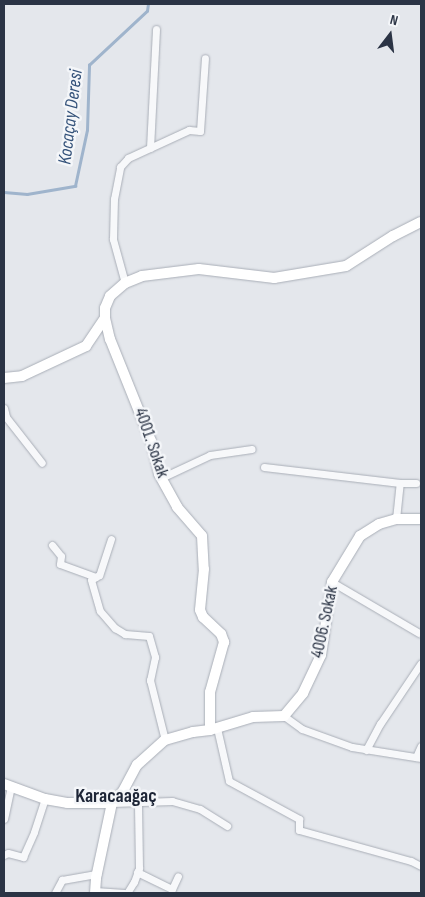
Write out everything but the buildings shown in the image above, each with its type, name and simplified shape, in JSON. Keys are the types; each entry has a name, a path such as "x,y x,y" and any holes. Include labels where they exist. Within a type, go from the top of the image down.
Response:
{"street":[{"path":"150,148 156,29"},
{"path":"125,283 113,239 114,199 120,167 128,158 189,130 200,132 205,58"},
{"path":"4,379 22,376 86,346 105,318 105,308 110,296 125,283 142,276 199,269 274,278 346,266 393,236 421,222"},
{"name":"4001. Sokak","path":"105,318 110,339 151,440 161,478 177,507 202,536 204,569 200,610 203,617 221,634 224,642 210,692 214,729"},
{"path":"4,408 6,416 42,464"},
{"path":"161,478 210,455 252,449"},
{"path":"264,467 400,483 416,483"},
{"path":"396,519 400,483"},
{"name":"4006. Sokak","path":"284,716 303,693 321,655 332,582 360,536 379,524 396,519 421,519"},
{"path":"111,539 99,575 91,580 100,611 115,628 125,634 149,636 155,657 150,680 166,740"},
{"path":"52,545 61,556 60,564 96,577"},
{"path":"332,582 419,633"},
{"path":"366,750 380,724 421,663"},
{"path":"138,802 137,872 134,882 125,893 95,892 112,803 123,791 137,765 166,740 193,732 214,729 253,717 284,716 302,728 366,750 419,758 421,746"},
{"path":"214,729 229,781 255,793 299,819 299,830 411,861 421,866"},
{"path":"4,819 7,786 45,799 66,803 172,801 200,809 227,826"},
{"path":"4,855 8,853 23,857 45,799"},
{"path":"137,872 172,889 178,876"},
{"path":"55,893 62,880 97,874"}],"waterway":[{"name":"Kocaçay Deresi","path":"4,192 27,194 75,186 87,130 89,65 147,11 148,4"}],"district":[{"name":"Karacaağaç","path":"116,796"}]}
